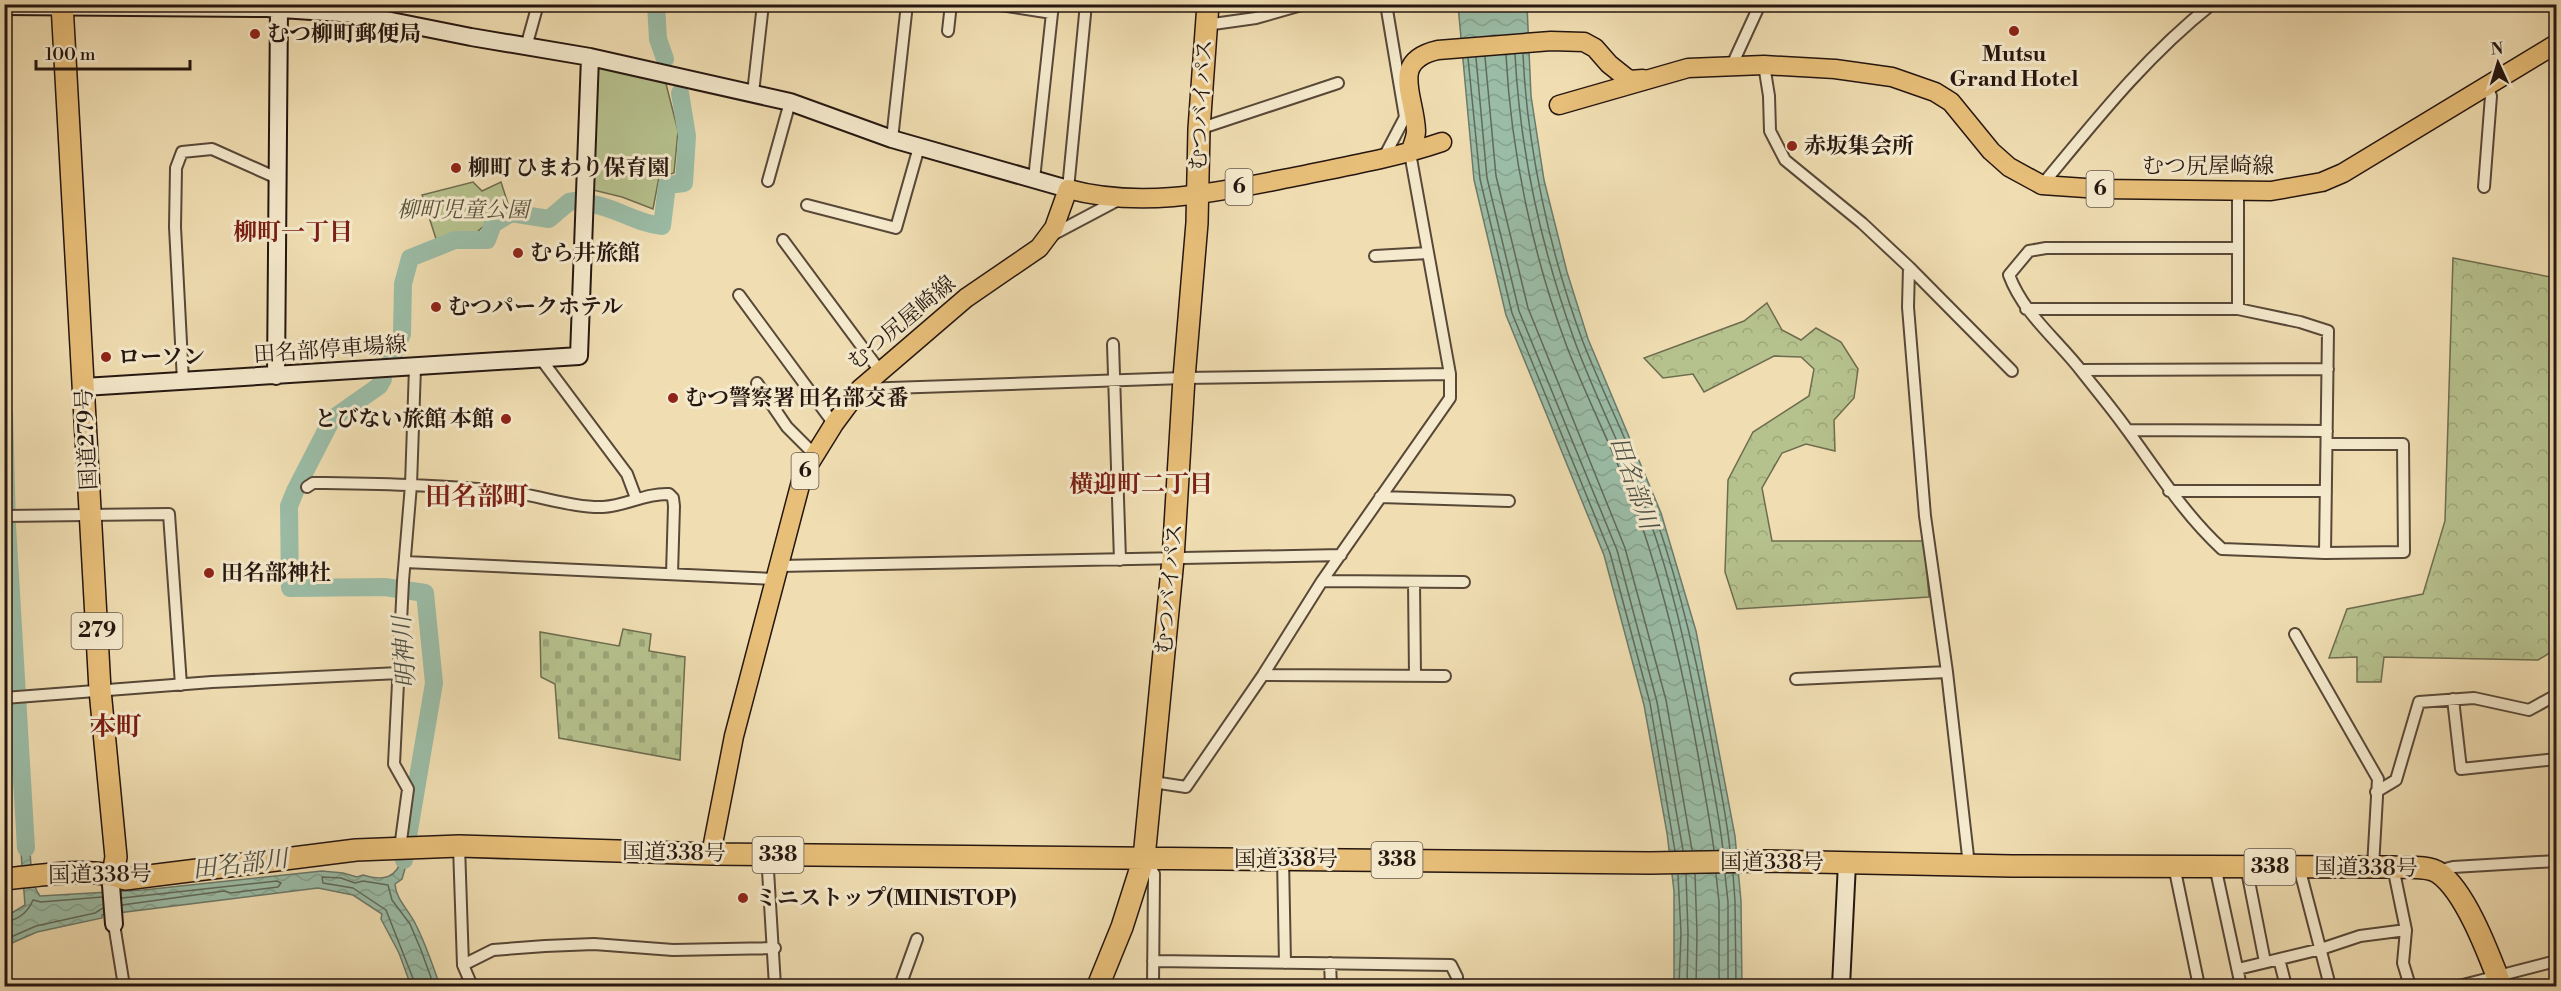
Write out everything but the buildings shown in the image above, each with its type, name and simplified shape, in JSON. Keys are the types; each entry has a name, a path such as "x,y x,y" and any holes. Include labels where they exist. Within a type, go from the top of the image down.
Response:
{"highway":[{"name":"国道279号","path":"61,6 92,516 100,690 116,857 112,879"},
{"name":"むつバイパス","path":"1098,987 1122,927 1144,858 1153,783 1173,559 1184,378 1197,223 1199,129 1207,15"},
{"name":"国道338号","path":"20,878 96,873 112,879 125,879 356,850 459,846 711,854 2383,867 2437,871 2459,897 2474,921 2499,981"}],"main road":[{"name":"むつ尻屋崎線","path":"1410,153 1416,132 1408,70 1416,58 1424,53 1551,41 1584,42 1595,48 1609,64 1629,80 1646,79"},
{"name":"むつ尻屋崎線","path":"1559,105 1688,68 1764,65 1855,71 1914,83 1951,102 1991,151 2003,162 2022,176 2042,185 2100,189 2238,192 2289,189 2322,182 2343,173 2556,44"},
{"name":"6","path":"1068,189 1121,199 1196,196 1383,159 1442,142"},
{"name":"むつ尻屋崎線","path":"711,854 734,736 803,474 834,424 860,389 966,298 1039,248 1049,237 1068,189"}],"street":[{"path":"526,47 538,4"},
{"path":"753,93 763,4"},
{"path":"892,139 907,4"},
{"path":"948,31 951,4"},
{"path":"994,4 1052,8 1034,179"},
{"path":"4,6 279,6 356,14 590,57 790,102 892,139 1068,189 1086,4"},
{"path":"1207,15 1257,18 1305,4"},
{"path":"1383,159 1405,117 1386,4"},
{"path":"1732,65 1761,4"},
{"path":"2042,185 2110,102 2158,50 2212,4"},
{"path":"276,376 279,6"},
{"name":"田名部停車場線","path":"84,387 579,356 590,57"},
{"path":"1764,65 1769,96 1770,131 1785,160 1862,223 2012,371"},
{"path":"1199,129 1338,83"},
{"path":"2484,187 2491,96 2487,86"},
{"path":"768,181 790,102"},
{"path":"807,205 896,228 919,147"},
{"path":"183,381 176,227 176,168 182,152 212,149 277,178"},
{"path":"1153,783 1186,787 1263,675 1322,581 1450,398 1450,374 1410,153"},
{"path":"2238,192 2238,309"},
{"path":"1049,237 1121,199"},
{"path":"783,240 880,371"},
{"path":"2238,248 2046,248 2029,251 2009,275 2026,309 2081,370 2128,430 2169,490 2206,534 2222,549 2325,553 2404,552 2403,444 2327,444"},
{"path":"1375,256 1428,253"},
{"path":"1909,267 1908,307 1925,516 1947,672 1969,865"},
{"path":"739,295 834,424"},
{"path":"2026,309 2238,309 2300,322 2328,331 2325,553"},
{"path":"1113,344 1120,560"},
{"path":"541,359 627,474 636,498"},
{"path":"405,847 408,789 394,764 402,595 411,484 415,367"},
{"path":"2081,370 2328,369"},
{"path":"860,389 1184,378 1450,374"},
{"path":"757,383 787,427 815,455"},
{"path":"2128,430 2327,431"},
{"path":"307,487 313,483 411,484 510,492 602,507 621,505 654,493 669,494 673,498 672,574"},
{"path":"2169,490 2326,491"},
{"path":"1380,497 1509,501"},
{"path":"8,516 169,514 181,685"},
{"path":"405,562 672,574 777,573 1120,560 1341,555"},
{"path":"1322,581 1464,582"},
{"path":"1414,582 1415,676"},
{"path":"2295,634 2378,779 2376,792 2383,867 2406,930 2403,963 2410,987"},
{"path":"1796,679 1947,672"},
{"path":"13,697 399,673"},
{"path":"1263,675 1445,676"},
{"path":"2376,792 2396,780 2419,702 2474,698 2529,710 2556,695"},
{"path":"2453,699 2461,768 2556,759"},
{"path":"459,846 463,965 472,987"},
{"path":"767,854 775,948 775,987"},
{"path":"1144,858 1154,874 1153,987"},
{"path":"1283,858 1285,963"},
{"path":"2437,871 2453,867 2556,861"},
{"path":"1841,987 1847,863"},
{"path":"2174,866 2199,987"},
{"path":"2215,866 2241,987"},
{"path":"2246,866 2265,962"},
{"path":"2299,867 2330,987"},
{"path":"112,879 114,924 124,987"},
{"path":"2238,969 2321,949 2360,936 2406,930"},
{"path":"900,987 916,939"},
{"path":"463,965 493,950 545,946 594,944 673,950 775,948"},
{"path":"2279,959 2286,987"},
{"path":"1153,961 1451,965 1457,977 1457,987"},
{"path":"2459,987 2499,981 2556,961"},
{"path":"1330,963 1331,987"}],"green space":[{"path":"597,66 664,76 678,131 674,173 659,177 653,209 622,197 593,190"},
{"name":"柳町児童公園","path":"473,182 482,191 501,182 510,210 492,219 477,232 437,242 422,195"},
{"path":"2453,258 2556,278 2556,649 2538,660 2384,657 2381,682 2357,682 2357,657 2329,658 2347,609 2423,594 2445,521"},
{"path":"1767,303 1782,330 1801,340 1816,328 1841,342 1858,369 1854,398 1834,420 1835,451 1806,444 1782,453 1762,488 1772,541 1924,541 1929,597 1737,609 1725,572 1728,480 1753,432 1809,396 1814,369 1801,357 1774,356 1704,392 1693,374 1663,378 1644,358 1744,321"},
{"path":"623,629 651,634 649,651 685,657 680,760 559,738 555,684 541,677 540,632 619,646"}],"water":[{"name":"田名部川","path":"1458,5 1527,5 1531,96 1544,180 1567,272 1588,339 1661,513 1696,631 1735,836 1741,901 1742,986 1674,986 1674,891 1667,833 1644,705 1604,555 1506,315 1474,180"},
{"path":"19,826 29,826 32,873 36,890 40,896 143,890 322,871 357,877 363,875 383,878 397,870 402,857 408,858 402,879 395,884 396,890 420,933 440,986 411,986 399,953 381,919 382,914 353,895 318,888 102,915 102,918 37,932 5,946 5,917 25,905"}],"waterway":[{"name":"明神川","path":"656,4 658,39 665,59"},
{"name":"明神川","path":"592,204 643,222 662,226 667,185 684,183 687,136 680,93"},
{"name":"明神川","path":"391,360 402,334 403,284 410,258 455,240 487,240 493,224 511,213 549,219 569,202 575,201"},
{"name":"明神川","path":"383,379 379,386 332,419 296,489 289,506 290,588 385,587 425,593 434,683 404,860"},
{"path":"4,413 7,525 26,848"}],"place":[{"name":"Mutsu Grand Hotel","path":"2014,31"},
{"name":"むつ柳町郵便局","path":"255,34"},
{"name":"赤坂集会所","path":"1792,146"},
{"name":"柳町 ひまわり保育園","path":"456,168"},
{"name":"むら井旅館","path":"518,253"},
{"name":"むつパークホテル","path":"436,307"},
{"name":"ローソン","path":"106,357"},
{"name":"むつ警察署 田名部交番","path":"673,398"},
{"name":"とびない旅館 本館","path":"506,419"},
{"name":"田名部神社","path":"209,573"},
{"name":"ミニストップ(MINISTOP)","path":"743,898"}],"district":[{"name":"柳町一丁目","path":"293,233"},
{"name":"横迎町二丁目","path":"1141,485"},
{"name":"田名部町","path":"477,497"},
{"name":"本町","path":"116,727"}]}
